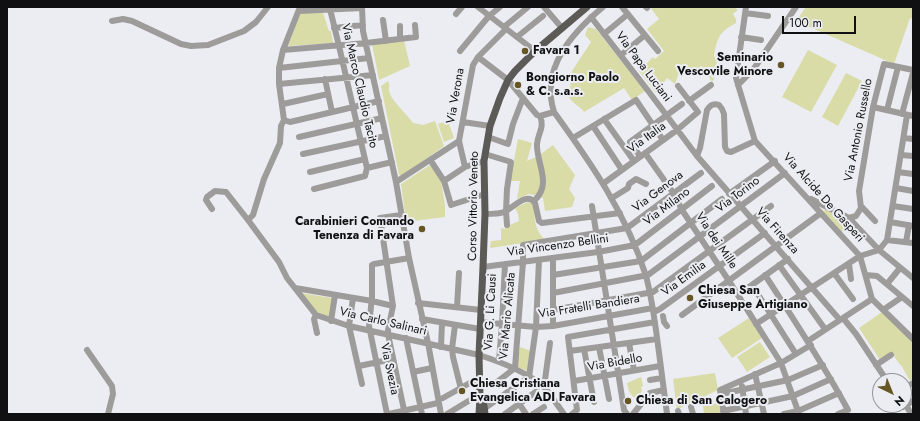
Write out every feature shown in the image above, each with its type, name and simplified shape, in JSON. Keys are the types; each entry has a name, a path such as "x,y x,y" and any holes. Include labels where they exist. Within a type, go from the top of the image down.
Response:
{"main road":[{"name":"Corso Vittorio Veneto","path":"481,413 478,355 485,214 484,158 490,126 508,80 519,66 587,7"}],"street":[{"path":"112,21 124,19 132,21 181,44 191,46 208,45 244,31 256,22 268,7"},
{"path":"248,220 253,215 264,179 280,143 281,126 284,120 283,104 279,84 279,68 283,50 300,9 330,10 362,7 366,43 392,162 409,258 428,343 441,414"},
{"path":"456,14 462,7"},
{"path":"478,7 535,51"},
{"path":"460,51 489,16 500,7"},
{"name":"Via Verona","path":"465,166 459,141 473,65 478,57 505,28 528,7"},
{"path":"544,7 562,28"},
{"path":"603,7 578,30 566,45 553,72 550,94 554,112 604,183 627,228 641,261 646,276 653,310 667,414"},
{"path":"622,7 658,51"},
{"path":"738,85 754,70 796,7"},
{"name":"Via Marco Claudio Tacito","path":"330,10 362,141 367,168"},
{"path":"746,10 768,16"},
{"name":"Via Alcide De Gasperi","path":"746,10 736,78 755,141 860,256 872,299"},
{"path":"604,34 628,14"},
{"path":"517,37 543,16"},
{"name":"Via Papa Luciani","path":"590,18 621,54 677,130"},
{"path":"383,20 386,41"},
{"path":"334,28 363,25"},
{"path":"283,50 339,46 416,37 415,25"},
{"path":"400,26 400,39"},
{"path":"621,54 645,35"},
{"path":"741,37 761,40"},
{"name":"Via Verona","path":"478,57 508,80 537,115 540,116"},
{"path":"279,68 370,58"},
{"name":"Via Antonio Russello","path":"862,206 858,191 873,107 884,64 898,67"},
{"path":"756,324 860,256 879,250 887,240 908,115 913,72 898,67 886,110"},
{"path":"279,84 373,75"},
{"path":"325,79 332,112"},
{"path":"689,101 711,85"},
{"path":"677,130 698,112 678,86"},
{"path":"283,104 328,94"},
{"path":"488,137 508,144 523,98"},
{"path":"573,138 636,100 663,140"},
{"path":"284,120 290,122 379,101"},
{"path":"653,125 682,104"},
{"path":"697,156 700,148 707,110 709,106 714,104 719,105 723,112 725,147 727,151 731,152 755,141"},
{"path":"873,107 908,115"},
{"path":"534,201 540,194 543,183 542,166 537,145 543,122 540,116 554,112"},
{"path":"299,137 382,118"},
{"path":"604,119 634,161"},
{"path":"463,122 490,126"},
{"name":"Via dei Mille","path":"653,125 630,142 643,155 674,194 682,210 781,363 799,412"},
{"path":"593,126 622,170"},
{"name":"Via Italia","path":"604,183 677,130 697,156"},
{"path":"303,154 386,136"},
{"path":"904,138 913,139"},
{"path":"607,148 618,139"},
{"path":"396,182 431,161 459,141"},
{"path":"901,155 913,156"},
{"name":"Via Firenza","path":"697,156 812,287 856,334 882,373"},
{"path":"444,181 465,166 484,158 511,162 507,189 507,224"},
{"path":"310,172 365,159"},
{"path":"431,161 444,181 451,205 485,194"},
{"path":"729,194 774,161"},
{"path":"314,189 365,176 367,168 392,162"},
{"path":"898,172 913,174"},
{"name":"Via Genova","path":"627,228 701,173"},
{"name":"Via Torino","path":"646,276 700,238 785,173"},
{"path":"612,198 631,190 629,184 636,179 646,184"},
{"name":"Via Milano","path":"635,245 712,186"},
{"path":"896,188 913,191"},
{"path":"212,209 206,200 207,197 215,191 226,192 279,262 287,278 316,315 314,319 317,333"},
{"path":"807,197 849,218 879,250 913,278"},
{"path":"485,214 501,213 528,198 534,201 539,221 541,223 620,214"},
{"path":"553,275 641,261 722,199"},
{"path":"592,206 595,233 624,410 627,414"},
{"path":"553,310 650,293 771,206"},
{"path":"849,218 858,214 862,206 875,221"},
{"path":"893,206 913,209"},
{"path":"682,315 821,212"},
{"path":"401,215 380,218 393,306 388,334 404,410"},
{"path":"887,240 910,243 911,226 890,222"},
{"path":"595,233 627,228"},
{"name":"Via Mario Alicata","path":"493,385 515,368 519,326 523,245 595,233"},
{"name":"Via Emilia","path":"653,310 660,310 765,233"},
{"name":"Via Vincenzo Bellini","path":"483,267 598,252 635,245"},
{"path":"386,261 409,258"},
{"path":"553,258 553,326"},
{"path":"738,295 788,259"},
{"path":"481,413 529,377 536,327 539,260"},
{"name":"Via Svezia","path":"386,261 372,265 372,301 369,326 388,414"},
{"name":"Via G. Li Causi","path":"499,361 505,264"},
{"path":"848,264 851,278"},
{"path":"779,265 825,330"},
{"path":"887,284 900,268"},
{"path":"457,307 459,272"},
{"path":"834,273 853,299"},
{"path":"765,275 809,343 848,410 838,414"},
{"path":"866,275 877,276 912,304"},
{"path":"553,293 646,276"},
{"path":"752,285 796,354"},
{"path":"295,288 393,306"},
{"path":"332,321 335,295"},
{"path":"884,310 902,297"},
{"path":"353,298 350,326 362,384"},
{"path":"720,392 741,380 781,363 796,354 825,330 872,299 911,335"},
{"path":"418,302 481,310"},
{"name":"Via Fratelli Bandiera","path":"422,319 455,325 480,326 502,324 536,327 553,326 609,315 653,310"},
{"name":"Via Carlo Salinari","path":"316,315 350,326 370,329 499,361 515,368 544,387 564,414"},
{"path":"663,316 664,322 667,326"},
{"path":"572,414 577,410 568,337 655,322"},
{"path":"441,347 442,323"},
{"path":"455,325 452,349 461,389"},
{"path":"406,338 422,414"},
{"path":"570,351 657,339"},
{"path":"544,387 550,343"},
{"path":"629,343 634,370"},
{"path":"599,347 609,399"},
{"path":"584,349 594,402"},
{"path":"86,350 112,386 113,394 108,414"},
{"path":"876,365 891,355"},
{"path":"358,366 393,359"},
{"name":"Via Bidello","path":"574,381 660,366"},
{"path":"720,392 743,390 788,380 823,366"},
{"path":"413,372 432,368"},
{"path":"755,374 764,414"},
{"path":"650,380 662,378"},
{"path":"720,392 723,412 793,396 831,379"},
{"path":"444,398 475,380 479,380"},
{"path":"741,380 746,414"},
{"path":"510,390 526,414"},
{"path":"635,413 650,393 664,390"},
{"path":"505,414 537,391"},
{"path":"784,414 799,412 839,393"},
{"path":"447,414 480,395"},
{"path":"388,414 438,403"},
{"path":"533,414 544,407"},
{"path":"692,407 693,414"}],"green space":[{"path":"650,7 734,7 738,10 733,14 736,19 736,23 722,33 716,45 714,56 717,61 714,79 712,82 702,66 688,74 682,71 679,73 675,84 667,78 656,93 639,71 653,57 655,59 664,51 647,29 659,19"},
{"path":"806,7 913,7 913,19 910,18 894,64 796,21"},
{"path":"300,13 323,13 329,31 331,31 333,43 288,46"},
{"path":"588,27 596,29 645,91 632,100 624,88 584,112 574,103 569,97 572,71 591,42 585,35"},
{"path":"404,40 410,66 379,80 372,44"},
{"path":"808,50 837,65 811,112 782,97"},
{"path":"846,73 862,81 838,126 822,117"},
{"path":"388,81 389,91 396,104 413,123 423,125 435,121 444,146 402,176 399,175 381,86"},
{"path":"448,121 454,138 444,142 438,124"},
{"path":"518,139 532,143 527,161 538,156 553,145 575,175 569,189 575,198 572,207 545,211 543,198 529,194 517,199 520,181 510,181"},
{"path":"430,165 441,181 445,205 445,217 406,222 401,184"},
{"path":"528,202 533,204 537,228 545,240 490,248 491,241 501,240 501,228 505,229 505,225 510,225 519,221 515,208"},
{"path":"826,209 850,224 842,232 823,212"},
{"path":"300,293 332,298 329,319 319,315"},
{"path":"882,312 913,342 913,379 912,380 912,373 906,373 892,353 880,360 859,328"},
{"path":"749,318 762,338 732,358 718,338"},
{"path":"760,342 770,357 747,372 737,357"},
{"path":"520,347 531,351 528,371 517,367"},
{"path":"715,373 718,390 677,410 673,379"},
{"path":"641,377 643,386 641,387 642,391 638,397 633,397 629,391 627,383"},
{"path":"719,403 721,414 704,414 703,406"}],"place":[{"name":"Favara 1","path":"525,51"},
{"name":"Seminario Vescovile Minore","path":"781,65"},
{"name":"Bongiorno Paolo & C. s.a.s.","path":"518,85"},
{"name":"Carabinieri Comando Tenenza di Favara","path":"422,229"},
{"name":"Chiesa San Giuseppe Artigiano","path":"690,298"},
{"name":"Chiesa Cristiana Evangelica ADI Favara","path":"462,391"},
{"name":"Chiesa di San Calogero","path":"628,401"}]}
